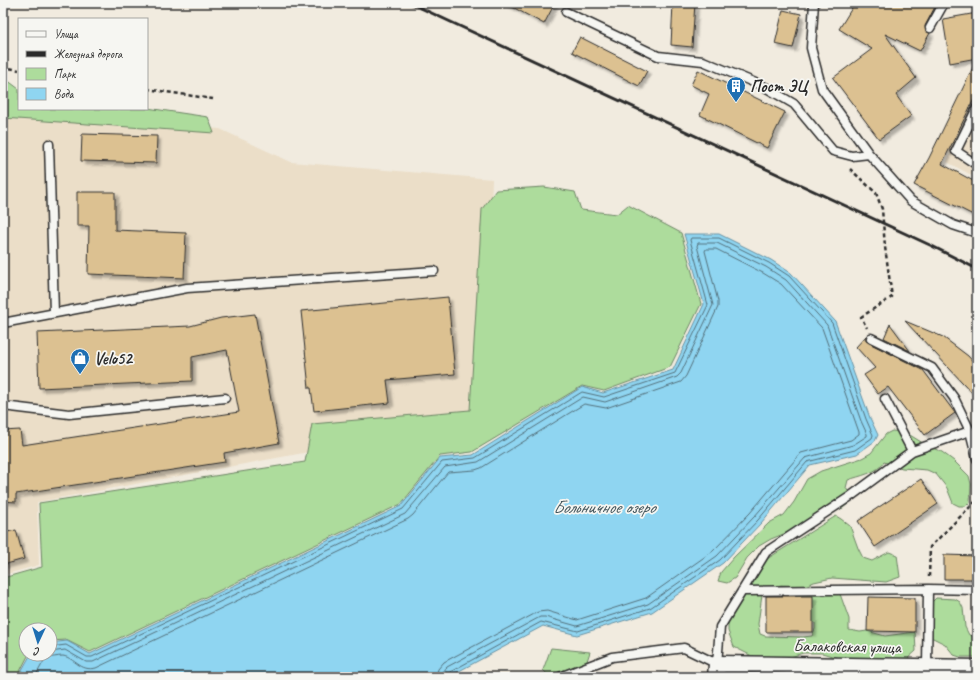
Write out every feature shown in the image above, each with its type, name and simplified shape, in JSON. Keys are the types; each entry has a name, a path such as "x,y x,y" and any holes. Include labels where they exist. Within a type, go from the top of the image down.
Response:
{"street":[{"name":"Балаковская улица","path":"716,670 898,671 927,668 977,668"}],"lane":[{"path":"814,3 811,48 822,89 869,154 911,200 954,225 977,233"},
{"path":"930,28 944,3"},
{"path":"566,12 658,56 703,61 764,87 794,104 833,151 852,156 869,154"},
{"path":"977,108 956,151 977,165"},
{"path":"50,144 54,313"},
{"path":"3,322 187,288 434,271"},
{"path":"871,338 932,368 954,398 970,431 977,459"},
{"path":"3,406 69,414 225,398"},
{"path":"885,398 912,451"},
{"path":"560,677 612,657 684,648 716,670 720,627 766,552 852,496 912,451 970,431"},
{"path":"742,591 928,589 977,590"},
{"path":"927,668 928,589"}],"path":[{"path":"3,67 18,70"},
{"path":"148,89 213,99"},
{"path":"838,152 852,171 876,192 882,209 885,247 892,297 861,317 871,338"},
{"path":"928,589 930,547 977,500"}],"shaded area":[{"path":"977,72 977,178 947,162 950,154 935,146 970,74"},
{"path":"3,110 220,129 291,162 492,179 484,420 37,502 39,565 3,575"}],"green space":[{"path":"3,77 18,88 18,110 148,110 148,108 208,117 214,133 3,118"},
{"path":"544,187 575,192 581,210 617,214 628,205 681,233 701,304 670,367 604,391 582,386 472,452 440,456 401,504 90,652 66,640 58,640 58,622 18,622 18,662 25,662 17,677 3,677 3,578 42,567 39,503 305,462 312,424 470,410 482,209 496,190"},
{"path":"892,431 905,432 926,445 942,452 954,461 969,476 971,484 970,502 966,506 959,506 953,503 947,488 936,474 927,470 902,468 884,462 873,471 848,480 846,488 851,496 849,503 843,508 813,519 759,546 747,558 735,578 727,583 718,581 721,572 734,557 769,523 784,515 794,502 807,479 821,471 862,458 871,453 886,434"},
{"path":"836,516 850,526 863,558 872,561 889,552 897,555 900,577 886,582 832,578 814,582 805,586 781,585 773,587 762,595 758,624 760,634 765,636 812,636 815,629 815,623 788,613 786,605 798,594 840,594 849,619 849,630 860,632 867,631 885,636 915,632 916,651 907,659 895,659 888,669 887,677 863,677 860,667 852,662 822,653 803,653 787,658 758,659 734,647 728,631 728,620 754,567"},
{"path":"936,598 955,599 960,602 963,608 965,627 969,635 977,637 977,657 960,657 954,655 945,644 931,637 929,605"},
{"path":"551,648 590,652 583,673 577,677 550,677 543,670"},
{"path":"923,674 977,676 977,677 907,677"}],"water":[{"name":"Больничное озеро","path":"684,234 719,234 771,260 791,273 835,321 870,418 878,435 875,441 857,454 810,465 761,523 723,563 652,612 577,635 543,626 448,677 18,677 26,662 58,662 58,642 67,641 90,654 401,506 440,458 473,455 582,387 603,393 673,370 704,304"}],"building":[{"path":"505,3 555,3 544,24"},
{"path":"673,3 695,3 692,47 671,45"},
{"path":"855,3 937,3 925,26 926,31 930,33 920,51 885,34 916,78 896,95 911,116 879,139 833,78 872,49 839,29"},
{"path":"783,10 801,14 793,48 775,44"},
{"path":"977,13 977,58 950,63 943,19"},
{"path":"580,37 647,71 639,86 572,52"},
{"path":"977,59 977,93 942,164 977,183 977,217 914,185 929,158"},
{"name":"Пост ЭЦ","path":"698,70 785,112 767,148 700,115 709,94 691,85"},
{"path":"82,134 157,136 156,163 81,161"},
{"path":"77,192 115,192 115,230 186,233 184,278 88,274 89,226 77,226"},
{"path":"448,297 455,374 387,380 390,403 314,411 311,388 309,388 301,311"},
{"path":"255,314 279,443 224,453 225,462 16,494 16,502 3,501 3,431 20,430 22,445 239,412 227,350 192,357 192,381 39,388 37,333 190,326 221,318"},
{"path":"905,321 943,337 968,356 977,366 977,398"},
{"path":"890,324 910,351 884,338"},
{"path":"866,336 866,341 869,343 923,370 955,413 925,435 888,387 878,394 864,375 875,368 856,347"},
{"path":"921,479 938,504 875,547 858,521"},
{"path":"16,530 24,559 3,565 3,533"},
{"path":"944,555 977,556 977,579 944,579"},
{"path":"766,596 813,596 813,632 766,632"},
{"path":"868,597 915,598 915,632 867,631"}],"railway":[{"path":"410,3 932,246 977,269"}],"place":[{"name":"Пост ЭЦ","path":"736,103"},
{"name":"Velo52","path":"80,375"}]}
